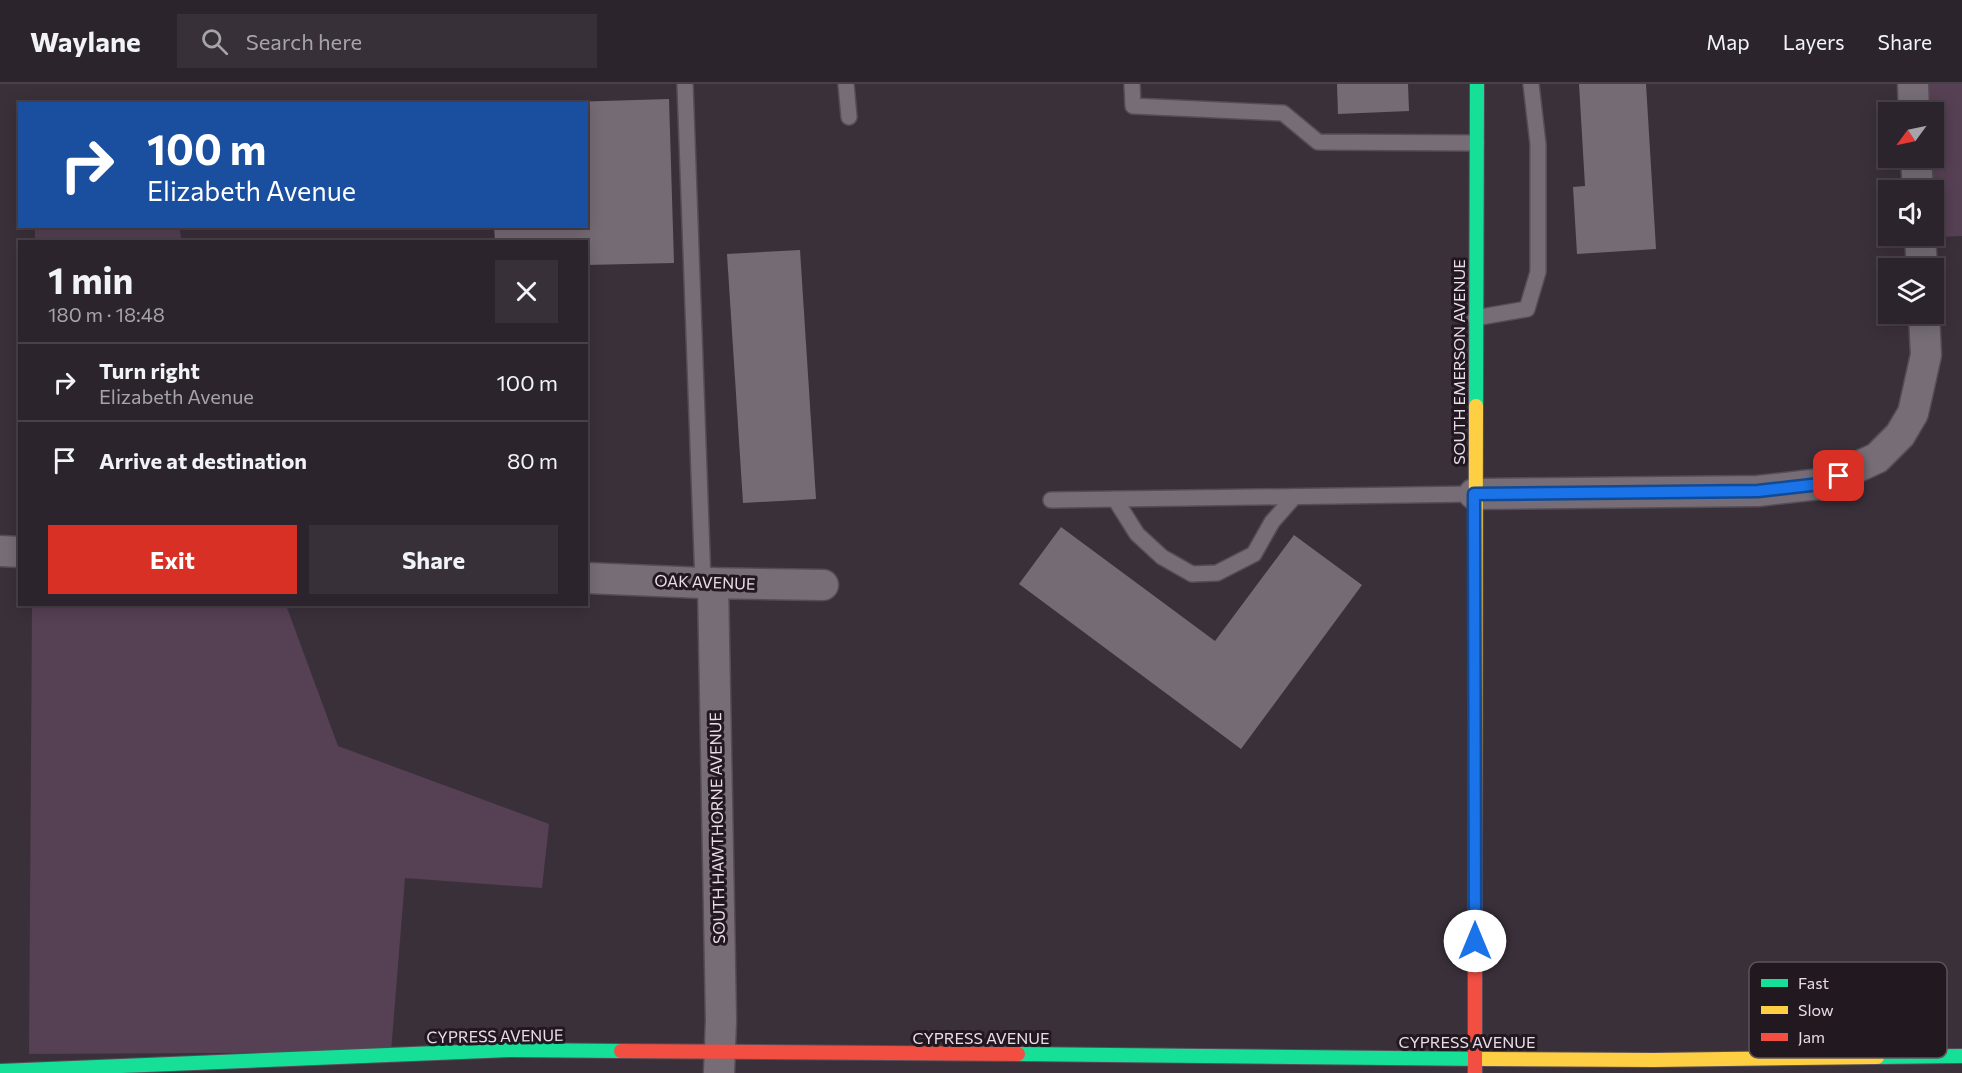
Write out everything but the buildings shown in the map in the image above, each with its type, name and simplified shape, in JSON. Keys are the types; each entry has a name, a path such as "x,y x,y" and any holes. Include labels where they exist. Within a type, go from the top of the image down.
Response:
{"street":[{"name":"SOUTH EMERSON AVENUE","path":"1475,1066 1476,84"},
{"path":"1913,84 1914,102"},
{"path":"1474,494 1758,491 1820,484 1877,458 1900,435 1913,413 1926,355 1924,324"},
{"path":"0,551 18,552"},
{"name":"OAK AVENUE","path":"588,578 823,585"},
{"name":"SOUTH HAWTHORNE AVENUE","path":"708,583 721,1020 720,1063"},
{"name":"CYPRESS AVENUE","path":"0,1071 510,1050 720,1063 1475,1066 1808,1058"},
{"name":"CYPRESS AVENUE","path":"1947,1056 1962,1056"}],"lane":[{"path":"685,84 708,583"},
{"path":"846,84 849,117"},
{"path":"1132,84 1133,106 1283,112 1318,142 1476,143"},
{"path":"1475,318 1527,309 1538,272 1538,144 1531,84"},
{"path":"1051,500 1474,494"},
{"path":"1115,499 1137,534 1162,557 1192,574 1216,573 1254,554 1272,522 1294,497"}],"shaded area":[{"path":"1909,84 1962,84 1962,236 1944,237 1944,180 1913,180 1913,168 1944,168 1944,102 1910,102"},
{"path":"35,228 179,228 182,240 35,240"},
{"path":"32,606 286,606 338,746 549,824 542,888 405,878 391,1052 29,1054"}],"traffic: fast":[{"path":"1476,406 1477,84"},
{"path":"0,1071 510,1050 621,1051"},
{"path":"1018,1054 1484,1059"},
{"path":"1947,1056 1962,1056"}],"traffic: slow":[{"path":"1475,855 1476,406"},
{"path":"1484,1059 1803,1058"}],"traffic: jam":[{"path":"1475,855 1475,1073"},
{"path":"621,1051 1018,1054"}],"route":[{"path":"1475,941 1474,494 1758,491 1820,484 1839,476"}]}
